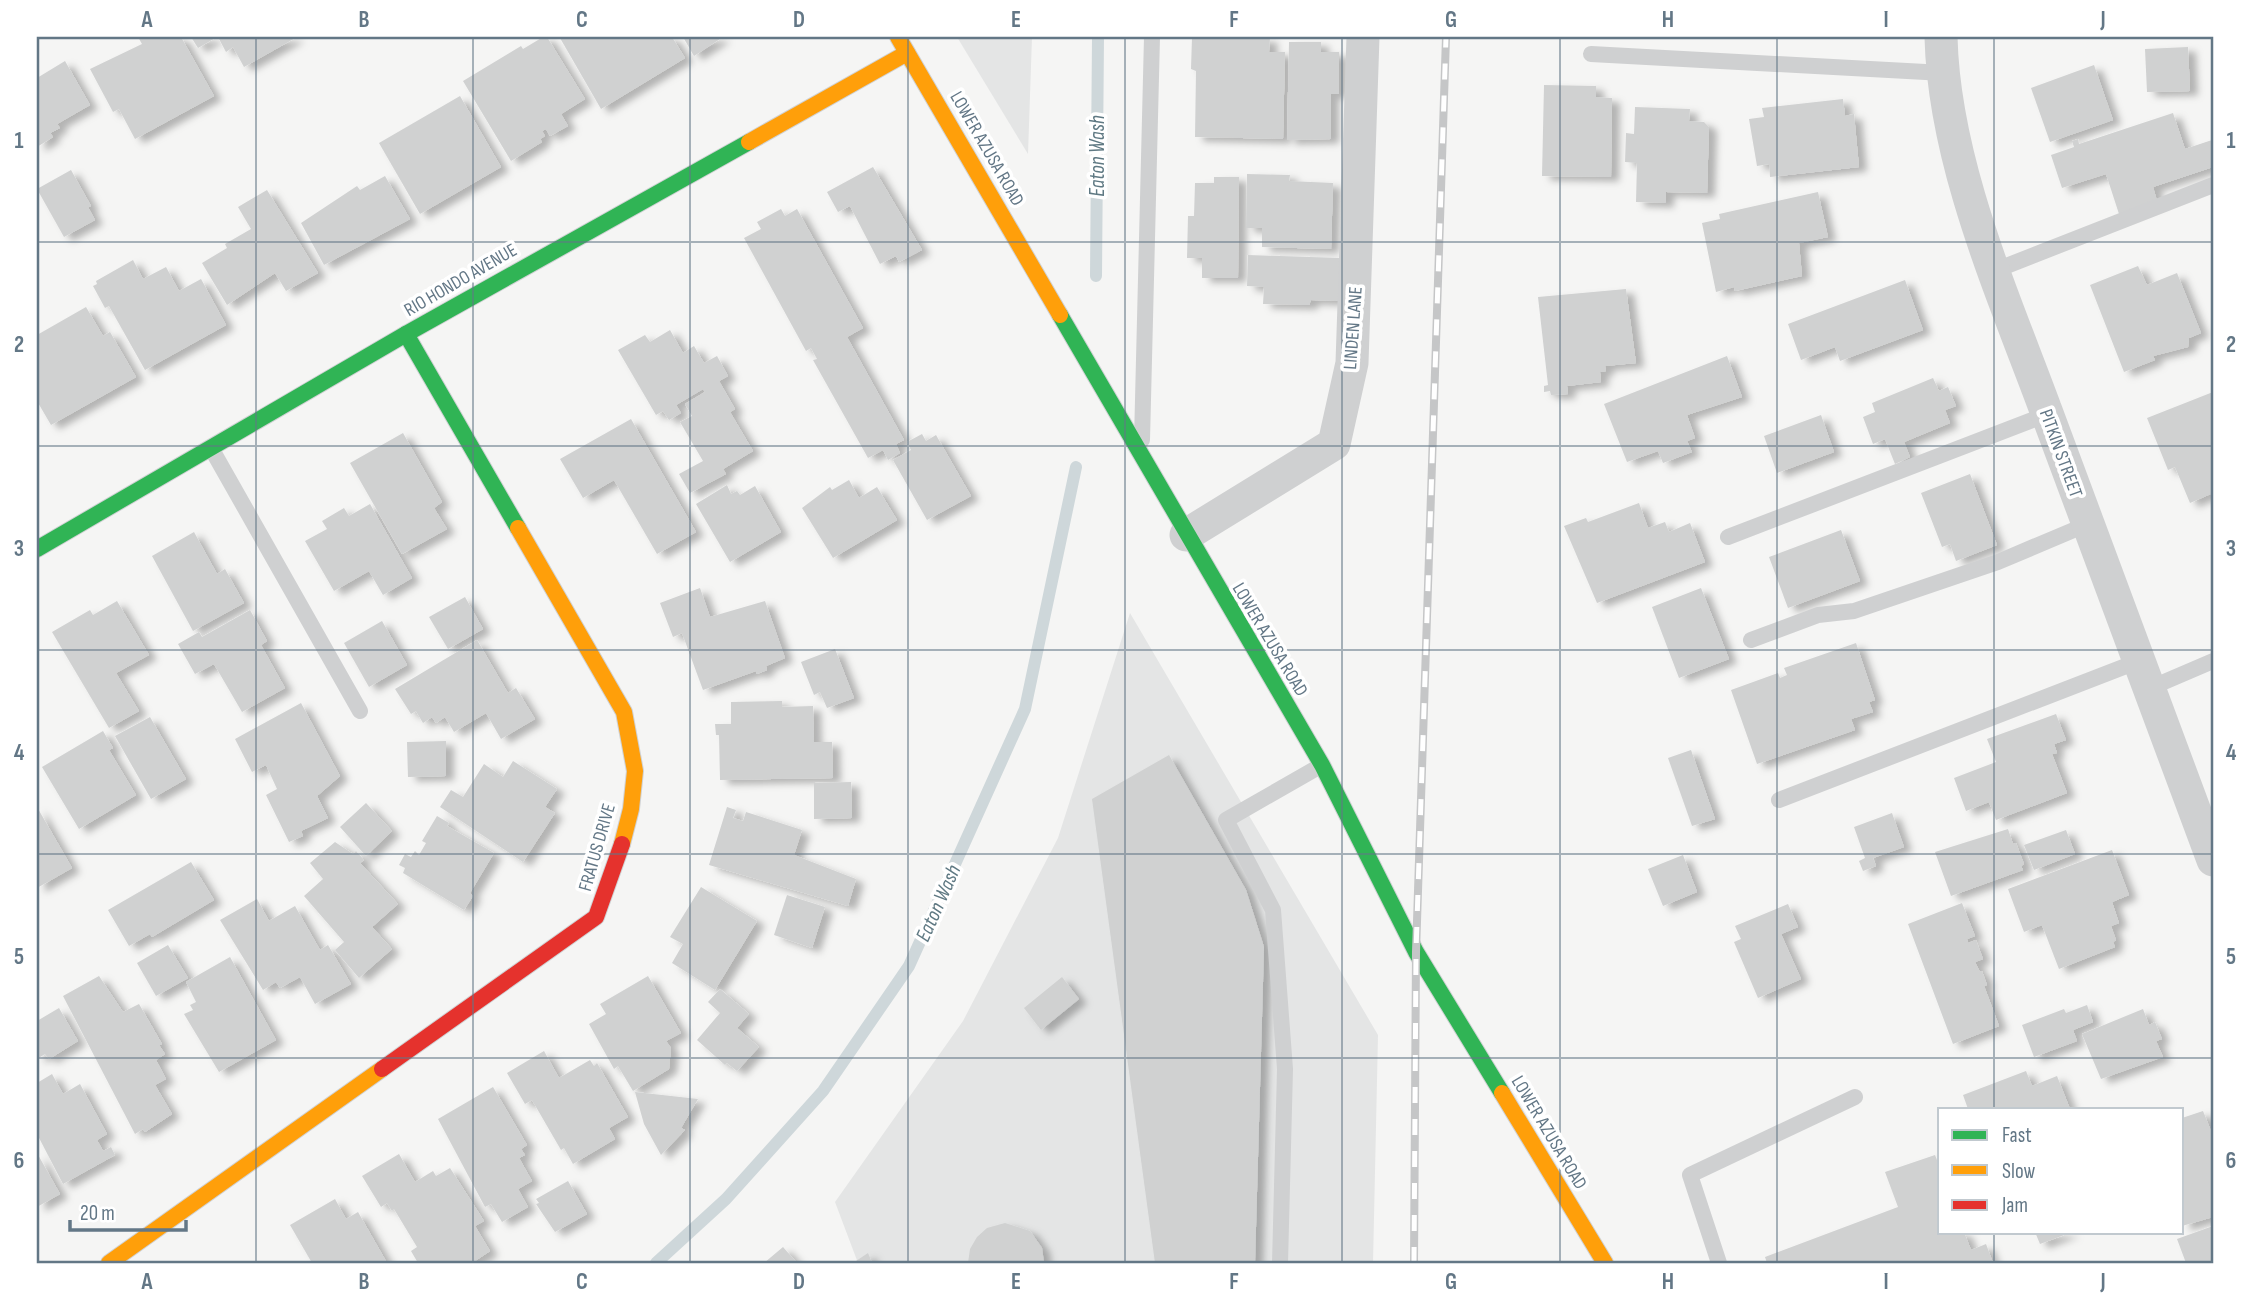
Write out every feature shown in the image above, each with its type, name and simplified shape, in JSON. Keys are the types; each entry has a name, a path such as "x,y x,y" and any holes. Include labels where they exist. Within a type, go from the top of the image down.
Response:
{"street":[{"name":"LOWER AZUSA ROAD","path":"898,37 1322,765 1416,952 1605,1263"},
{"name":"LINDEN LANE","path":"1186,535 1334,444 1352,362 1363,37"},
{"name":"PITKIN STREET","path":"1941,37 1951,124 1996,270 2213,860"},
{"name":"RIO HONDO AVENUE","path":"37,549 406,334 908,53"},
{"name":"FRATUS DRIVE","path":"109,1263 596,918 629,820 635,769 624,712 406,334"}],"lane":[{"path":"1142,457 1152,37"},
{"path":"1591,54 1944,73"},
{"path":"1996,270 2213,185"},
{"path":"1728,537 2048,414"},
{"path":"211,447 360,711"},
{"path":"1751,640 1818,615 1854,611 1998,562 2088,524"},
{"path":"1779,800 2144,675 2213,661"},
{"path":"1280,1263 1285,1069 1273,910 1226,820 1322,765"},
{"path":"1719,1263 1690,1175 1855,1097"}],"shaded area":[{"path":"957,37 1032,37 1028,154"},
{"path":"1130,613 1378,1035 1373,1263 858,1263 835,1202 963,1021 1058,838"}],"building":[{"path":"138,37 181,37 214,96 135,139 119,109 113,112 90,69 142,44"},
{"path":"191,37 217,37 198,48"},
{"path":"218,37 297,37 244,67 233,47 226,52"},
{"path":"547,37 585,99 561,114 568,126 550,136 546,129 542,131 545,136 540,139 542,142 511,161 463,81 521,46 523,49"},
{"path":"672,37 685,58 601,109 560,38"},
{"path":"683,37 723,37 694,56"},
{"path":"1192,37 1270,38 1269,52 1285,52 1283,139 1195,137 1196,71 1191,69"},
{"path":"1289,42 1321,42 1321,52 1339,52 1339,94 1331,94 1331,139 1287,140"},
{"path":"2188,47 2190,91 2147,92 2145,49"},
{"path":"65,61 90,105 57,124 60,128 50,133 53,137 37,147 37,78"},
{"path":"2094,65 2113,120 2050,142 2031,88"},
{"path":"1544,85 1596,86 1596,97 1612,98 1611,177 1542,176"},
{"path":"460,96 501,167 420,214 379,143"},
{"path":"1843,99 1845,116 1854,114 1859,167 1770,177 1769,164 1757,166 1749,119 1764,117 1762,108"},
{"path":"1635,107 1690,109 1689,121 1704,122 1709,127 1707,193 1666,192 1666,203 1636,202 1637,163 1625,162 1626,133 1634,134"},
{"path":"2173,113 2185,149 2212,140 2213,167 2153,187 2157,201 2119,214 2106,174 2062,188 2051,155 2074,147 2072,141 2078,139 2079,144"},
{"path":"873,167 922,250 899,262 896,256 880,264 850,206 838,212 827,192"},
{"path":"71,170 91,206 88,207 95,220 64,237 37,189"},
{"path":"1247,174 1290,175 1289,181 1333,183 1331,249 1262,247 1262,228 1246,228"},
{"path":"385,176 410,219 324,265 301,223 357,186 360,190"},
{"path":"1214,177 1239,177 1238,278 1202,278 1202,258 1187,258 1188,216 1194,216 1195,183 1214,183"},
{"path":"267,190 318,273 286,291 275,273 227,305 202,263 227,248 225,244 251,229 238,207"},
{"path":"1818,192 1828,237 1799,243 1802,276 1735,291 1734,287 1716,292 1702,223 1720,219 1719,214"},
{"path":"781,209 785,216 797,209 863,328 847,337 904,440 896,444 900,453 888,460 883,450 868,458 813,360 817,359 811,348 806,351 744,238 761,229 757,222"},
{"path":"1248,255 1340,258 1339,301 1311,300 1309,305 1263,304 1264,287 1247,286"},
{"path":"133,260 143,279 166,267 179,291 201,279 226,325 145,370 109,306 105,308 93,286 97,284 96,281"},
{"path":"2138,266 2147,285 2177,273 2201,333 2189,338 2188,347 2153,356 2155,360 2124,372 2090,285"},
{"path":"1905,280 1923,330 1840,361 1835,347 1801,360 1788,324"},
{"path":"1626,289 1636,363 1605,366 1606,371 1600,372 1601,382 1567,386 1568,394 1551,395 1550,391 1544,392 1544,386 1548,385 1538,297"},
{"path":"86,307 103,336 110,332 136,377 51,425 37,401 37,335"},
{"path":"670,330 683,353 694,346 704,363 717,356 728,376 719,381 735,409 730,412 753,451 723,469 726,474 690,493 679,474 703,461 680,422 692,416 685,404 705,392 703,389 676,405 681,413 669,420 663,411 656,415 618,350 645,335 650,342"},
{"path":"1727,356 1742,397 1687,415 1695,438 1687,441 1692,452 1663,463 1658,451 1627,462 1604,404"},
{"path":"1933,378 1939,391 1948,387 1956,406 1945,410 1950,423 1904,442 1910,457 1895,464 1885,439 1873,444 1863,417 1875,412 1872,403"},
{"path":"2213,392 2213,493 2190,503 2175,467 2168,470 2147,418"},
{"path":"1821,415 1834,452 1777,473 1764,436"},
{"path":"631,419 696,532 657,554 614,480 583,498 560,459"},
{"path":"403,433 442,502 434,508 447,529 402,554 350,463"},
{"path":"922,434 926,441 936,435 971,496 927,520 893,460 911,450 907,442"},
{"path":"1970,474 1997,545 1956,561 1950,544 1942,547 1921,493"},
{"path":"849,480 859,498 877,487 897,520 833,558 802,508 830,487 832,490"},
{"path":"727,485 731,494 737,491 740,495 755,486 781,532 730,562 696,504"},
{"path":"1639,503 1648,528 1665,522 1669,532 1690,523 1705,562 1597,603 1564,526 1586,518 1588,522"},
{"path":"370,504 412,578 383,595 369,571 334,591 305,541 327,529 322,521 344,508 349,516"},
{"path":"1841,530 1860,581 1788,608 1769,557"},
{"path":"194,532 217,574 225,569 244,603 193,631 152,556"},
{"path":"700,588 710,617 765,601 785,658 766,666 767,670 757,674 756,671 703,690 682,633 673,637 660,603"},
{"path":"1701,588 1729,659 1679,678 1652,607"},
{"path":"465,597 483,629 448,649 429,617"},
{"path":"117,601 149,655 116,673 139,711 109,728 52,632 90,610 93,615"},
{"path":"250,610 267,641 261,645 285,688 242,712 214,664 195,674 178,644 199,632 202,637"},
{"path":"382,621 407,665 369,687 344,643"},
{"path":"477,640 508,693 516,688 535,719 501,739 486,713 454,732 445,717 436,723 432,717 423,723 416,711 411,714 395,689"},
{"path":"1856,643 1875,700 1869,702 1873,712 1851,719 1855,730 1757,764 1731,690 1778,673 1780,678 1787,675 1784,668"},
{"path":"835,649 854,698 827,708 820,692 814,695 801,662"},
{"path":"782,701 782,707 813,706 814,742 832,742 833,778 720,780 719,735 716,735 715,724 731,724 731,702"},
{"path":"301,703 340,776 317,796 328,818 301,831 303,836 289,842 266,795 277,789 266,765 252,772 235,739"},
{"path":"2056,714 2066,740 2054,744 2057,753 2052,754 2067,793 1996,820 1989,802 1966,811 1954,778 1996,762 1987,739"},
{"path":"150,717 186,779 151,799 115,736"},
{"path":"103,731 113,748 109,750 136,795 79,829 42,767"},
{"path":"446,741 446,776 408,777 407,742"},
{"path":"1691,750 1715,819 1692,826 1668,758"},
{"path":"1169,755 1246,890 1264,947 1255,1263 1155,1263 1092,799"},
{"path":"513,761 557,789 545,807 555,813 523,862 440,807 451,790 463,797 484,764 503,777"},
{"path":"851,782 852,818 814,819 814,783"},
{"path":"366,803 392,831 366,856 340,827"},
{"path":"37,807 72,868 37,888"},
{"path":"727,807 736,810 733,818 743,821 746,812 802,830 794,855 856,879 848,906 709,865"},
{"path":"1892,813 1904,847 1873,858 1876,866 1863,871 1859,861 1865,858 1854,827"},
{"path":"437,816 449,823 447,826 494,853 470,893 473,896 464,910 403,873 405,868 399,865 405,854 411,857 415,851 419,855 426,843 422,841"},
{"path":"2008,829 2024,864 2021,866 2023,870 1951,896 1935,852"},
{"path":"2066,830 2075,854 2034,870 2024,845"},
{"path":"335,842 353,854 356,851 364,860 360,863 398,904 372,927 392,949 359,978 335,950 344,942 304,896 323,879 310,863"},
{"path":"2112,850 2129,895 2112,902 2119,923 2111,926 2116,940 2113,942 2115,947 2059,969 2042,925 2024,932 2008,889"},
{"path":"1683,855 1697,892 1663,906 1648,869"},
{"path":"191,862 214,900 152,937 150,934 129,946 108,910"},
{"path":"701,887 757,921 715,990 672,963 683,944 670,937"},
{"path":"787,895 825,907 812,948 774,935"},
{"path":"257,899 269,921 295,906 320,950 328,945 351,984 315,1004 300,977 280,988 276,982 263,990 220,920"},
{"path":"1962,903 1975,936 1967,939 1968,943 1976,940 1983,959 1975,962 1980,972 1982,971 1987,985 1984,986 1999,1026 1953,1044 1908,924"},
{"path":"1788,904 1798,927 1781,934 1801,979 1758,998 1734,942 1741,939 1735,926"},
{"path":"168,945 188,978 156,996 137,963"},
{"path":"230,957 276,1040 219,1072 184,1014 193,1010 190,1005 196,1002 186,982"},
{"path":"99,976 123,1012 139,1004 165,1054 156,1060 166,1079 155,1085 172,1114 145,1132 143,1129 135,1134 63,996"},
{"path":"648,976 681,1033 666,1041 671,1048 669,1069 633,1091 618,1066 614,1069 589,1024 606,1014 600,1004"},
{"path":"1062,977 1079,999 1041,1030 1024,1008"},
{"path":"720,989 749,1014 737,1028 759,1047 737,1071 727,1063 725,1065 697,1040 720,1013 708,1002"},
{"path":"2087,1005 2093,1022 2073,1030 2077,1041 2034,1057 2022,1025 2064,1009 2066,1013"},
{"path":"59,1008 78,1041 49,1059 45,1054 37,1059 37,1021"},
{"path":"2143,1009 2149,1025 2155,1022 2162,1039 2156,1041 2163,1057 2101,1079 2082,1034"},
{"path":"544,1051 559,1078 590,1060 594,1066 597,1063 628,1117 609,1128 615,1139 573,1164 564,1148 561,1150 532,1100 525,1104 507,1073"},
{"path":"2026,1071 2032,1086 2057,1076 2070,1108 1968,1108 1963,1095"},
{"path":"52,1074 63,1094 80,1084 107,1134 97,1140 103,1151 111,1147 115,1155 63,1184 37,1134 37,1083"},
{"path":"493,1087 527,1145 521,1149 525,1155 519,1158 532,1181 518,1189 528,1207 502,1222 491,1204 485,1207 438,1119"},
{"path":"635,1092 698,1099 681,1128 685,1130 661,1155 644,1124"},
{"path":"2203,1111 2213,1136 2213,1217 2184,1225 2184,1117"},
{"path":"37,1153 60,1194 37,1207"},
{"path":"399,1154 415,1182 433,1171 436,1176 450,1168 484,1221 475,1226 490,1251 472,1263 418,1263 411,1251 417,1247 394,1209 392,1211 387,1203 381,1207 362,1176"},
{"path":"1935,1155 1938,1163 1938,1234 1965,1234 1971,1250 1986,1244 1993,1263 1767,1263 1765,1257 1898,1207 1885,1172"},
{"path":"568,1181 587,1214 555,1232 536,1204 539,1203 536,1199"},
{"path":"335,1199 346,1219 358,1212 387,1263 312,1263 290,1225"},
{"path":"1005,1223 1030,1231 1042,1248 1044,1263 968,1263 970,1249 977,1237 987,1228"},
{"path":"2213,1226 2213,1263 2186,1263 2177,1239"},
{"path":"2036,1234 2067,1234 2040,1244"},
{"path":"783,1247 797,1263 764,1263"},
{"path":"868,1253 872,1263 853,1263"}],"waterway":[{"name":"Eaton Wash","path":"1096,276 1098,37"},
{"name":"Eaton Wash","path":"656,1263 726,1199 823,1091 909,966 1025,709 1076,467"}],"railway":[{"path":"1414,1263 1416,952 1446,37"}],"traffic: fast":[{"path":"37,549 406,334 749,142"},
{"path":"1060,315 1322,765 1416,952 1502,1093"},
{"path":"406,334 518,528"}],"traffic: slow":[{"path":"898,37 1060,315"},
{"path":"749,142 907,53"},
{"path":"518,528 624,712 635,771 631,809 622,844"},
{"path":"109,1263 382,1069"},
{"path":"1502,1093 1605,1263"}],"traffic: jam":[{"path":"382,1069 596,917 622,844"}]}
